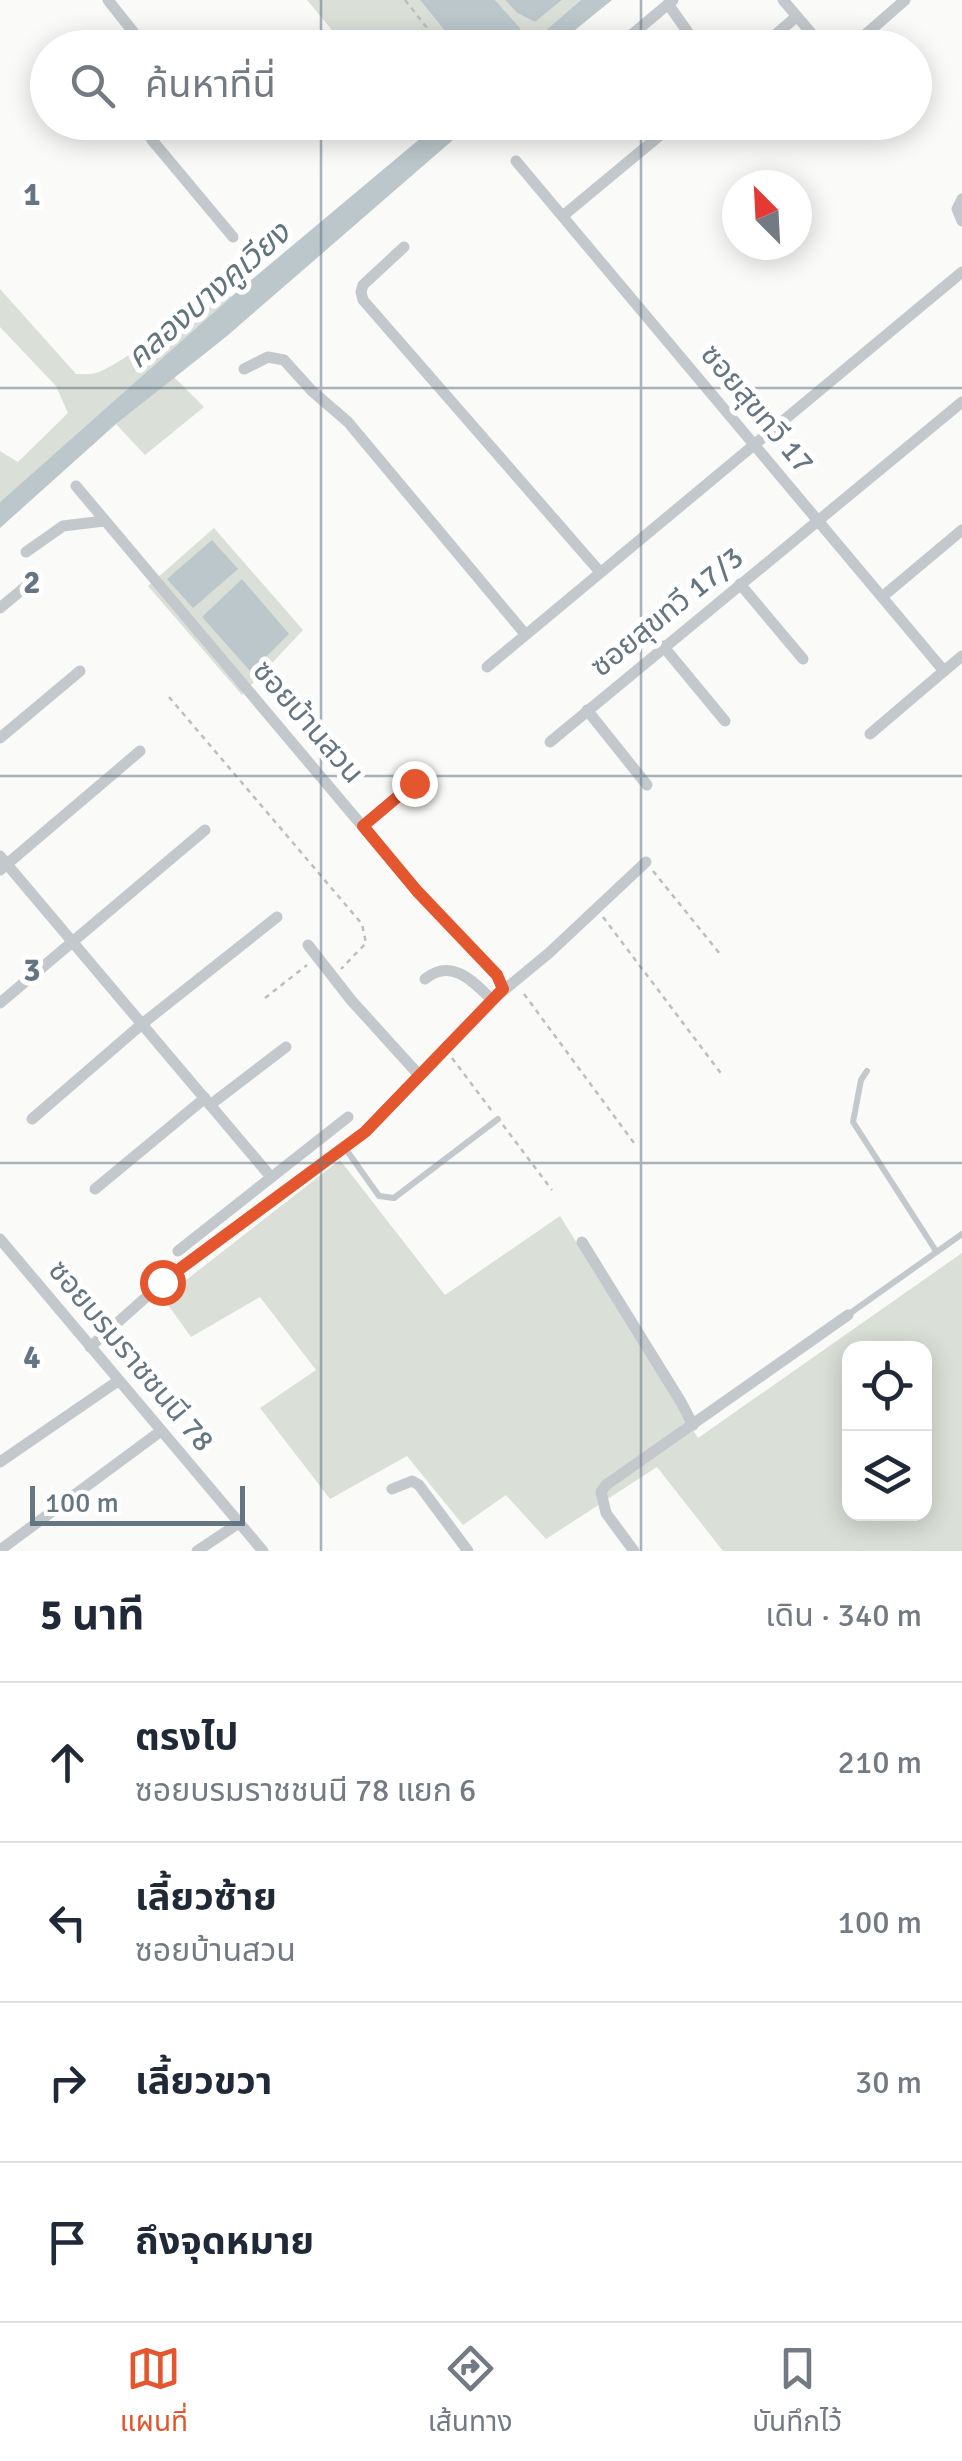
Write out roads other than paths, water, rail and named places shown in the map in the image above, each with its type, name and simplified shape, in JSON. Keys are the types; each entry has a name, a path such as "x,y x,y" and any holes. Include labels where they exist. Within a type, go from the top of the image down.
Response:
{"street":[{"path":"108,0 132,30"},
{"path":"783,0 808,30"},
{"path":"871,30 905,0"},
{"path":"637,30 670,2 688,30"},
{"path":"780,30 796,16"},
{"path":"152,140 233,237"},
{"path":"564,215 654,140"},
{"name":"ซอยสุขทวี 17","path":"516,160 944,671"},
{"path":"962,199 957,210 962,221"},
{"path":"404,247 363,284 363,300 600,572"},
{"path":"487,667 962,272"},
{"path":"244,369 277,356 337,410 524,634"},
{"name":"ซอยสุขทวี 17/3","path":"550,742 962,402"},
{"name":"ซอยบ้านสวน","path":"76,486 417,891 509,985"},
{"path":"26,552 62,526 104,521"},
{"path":"882,597 962,530"},
{"path":"0,608 30,583"},
{"path":"740,584 803,659"},
{"path":"662,646 724,720"},
{"path":"870,734 962,656"},
{"path":"0,738 80,671"},
{"path":"587,710 647,785"},
{"path":"140,751 2,863 272,1177"},
{"path":"0,1003 205,830"},
{"path":"90,1347 162,1282 382,1116 492,1000 646,862"},
{"path":"32,1119 142,1024 277,917"},
{"path":"308,945 419,1075"},
{"path":"425,979 448,969 472,980 492,1000"},
{"path":"95,1189 207,1101 286,1047"},
{"path":"178,1252 348,1117"},
{"name":"ซอยบรมราชชนนี 78","path":"0,1238 263,1551"},
{"path":"582,1242 682,1402 692,1425"},
{"path":"634,1551 606,1513 601,1492 606,1485 848,1315"},
{"path":"0,1462 118,1381"},
{"path":"0,1550 161,1431"},
{"path":"392,1489 412,1481 419,1485 468,1551"},
{"path":"197,1551 239,1523"}],"lane":[{"path":"363,826 414,783"},
{"path":"866,1071 853,1122 936,1251"},
{"path":"344,1147 379,1196 394,1198 498,1119"},
{"path":"848,1315 962,1234"}],"water label":[{"name":"คลองบางคูเวียง","path":"208,295"}]}
